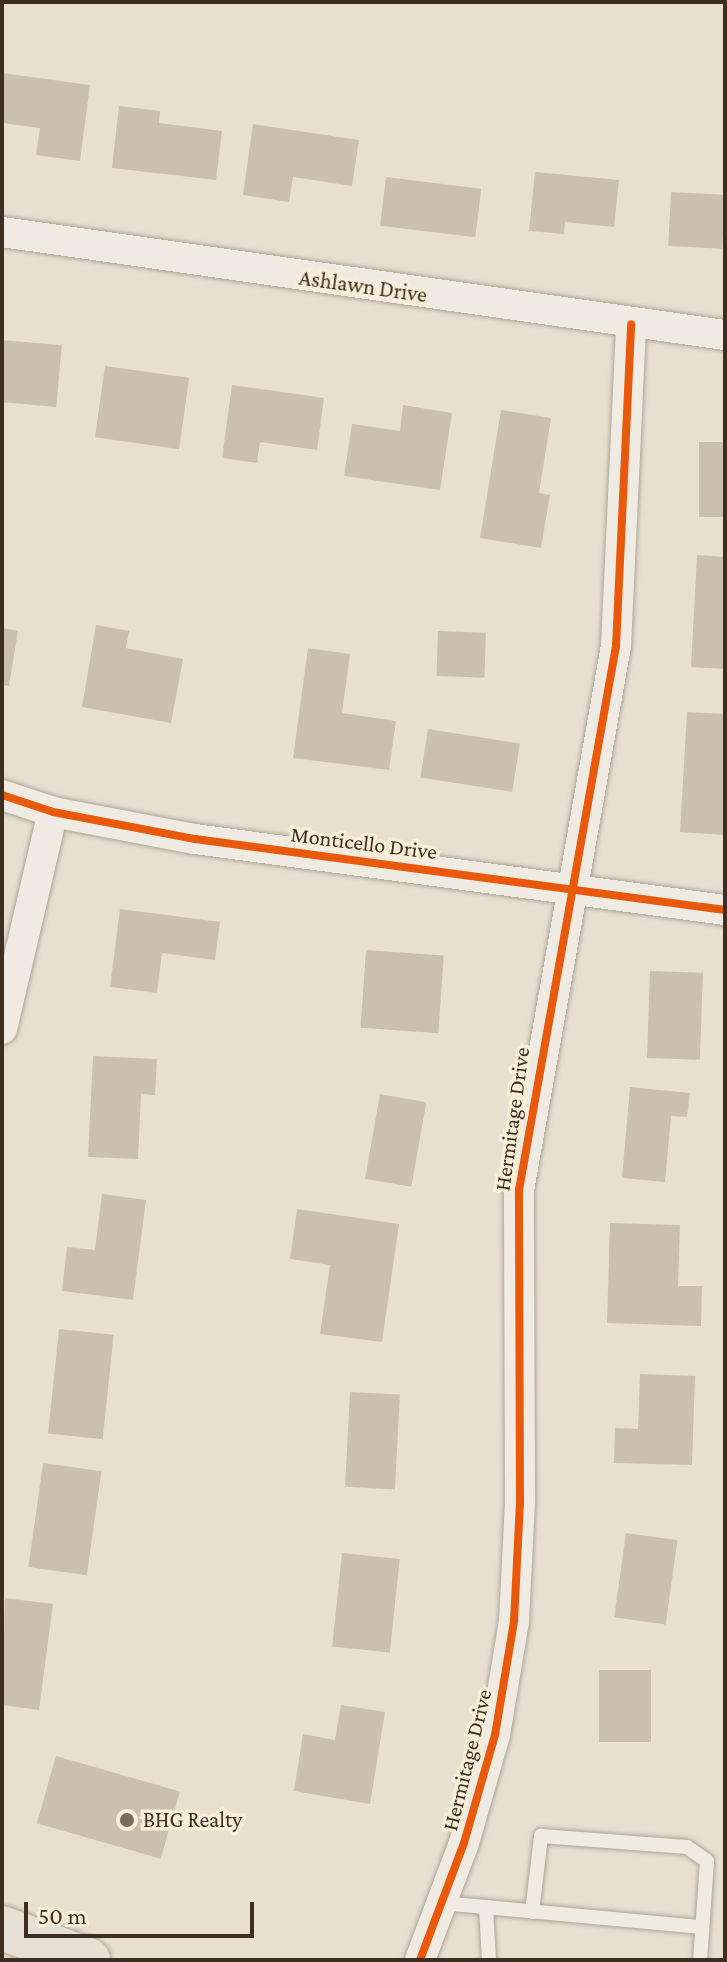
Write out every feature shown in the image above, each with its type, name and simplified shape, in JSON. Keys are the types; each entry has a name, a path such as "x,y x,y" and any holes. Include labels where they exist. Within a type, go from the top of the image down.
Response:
{"main road":[{"path":"2,1928 60,1955"}],"street":[{"name":"Ashlawn Drive","path":"2,232 725,335"},
{"name":"Hermitage Drive","path":"420,1960 442,1903 495,1735 514,1621 520,1501 519,1190 616,646 631,324"},
{"name":"Monticello Drive","path":"2,795 53,812 195,839 573,887 725,910"},
{"path":"2,1029 53,812"}],"lane":[{"path":"532,1912 541,1836 687,1847 707,1861 700,1960"},
{"path":"442,1903 702,1927"},
{"path":"486,1907 489,1960"}],"building":[{"path":"2,73 90,85 80,161 36,155 40,128 2,123"},
{"path":"119,106 160,111 159,123 222,131 216,180 112,168"},
{"path":"253,124 359,140 352,186 293,177 289,202 243,195"},
{"path":"535,172 619,180 614,227 565,222 564,234 529,231"},
{"path":"386,177 481,189 475,237 380,226"},
{"path":"671,192 725,195 722,249 668,246"},
{"path":"2,340 62,345 56,407 2,402"},
{"path":"105,366 189,378 179,449 95,437"},
{"path":"232,385 324,398 317,450 260,442 257,463 222,458"},
{"path":"403,405 452,413 440,490 344,476 352,424 400,431"},
{"path":"501,410 551,418 539,493 550,495 541,548 480,538"},
{"path":"699,442 725,442 725,517 699,517"},
{"path":"697,555 725,557 725,669 691,667"},
{"path":"96,625 129,631 126,648 183,659 171,723 82,707"},
{"path":"2,628 18,631 9,686 2,685"},
{"path":"438,631 486,633 484,678 436,676"},
{"path":"308,648 350,654 342,713 396,721 389,770 293,758"},
{"path":"687,712 725,714 725,835 680,832"},
{"path":"428,729 520,744 512,792 420,777"},
{"path":"120,909 220,922 215,960 162,953 157,993 110,987"},
{"path":"366,950 444,955 438,1033 361,1028"},
{"path":"650,971 703,973 700,1060 647,1058"},
{"path":"93,1056 157,1059 155,1095 141,1094 138,1159 88,1157"},
{"path":"630,1087 690,1093 687,1117 671,1116 665,1182 622,1178"},
{"path":"380,1094 426,1102 411,1187 365,1179"},
{"path":"102,1194 146,1200 133,1300 62,1291 67,1247 95,1250"},
{"path":"297,1209 399,1224 382,1342 320,1334 330,1265 290,1259"},
{"path":"610,1223 680,1225 678,1286 702,1286 701,1326 607,1323"},
{"path":"59,1329 114,1335 103,1439 48,1433"},
{"path":"640,1374 695,1376 692,1465 614,1463 615,1428 638,1429"},
{"path":"350,1392 400,1395 395,1489 345,1487"},
{"path":"43,1463 101,1471 87,1575 28,1567"},
{"path":"626,1533 677,1540 666,1624 614,1617"},
{"path":"342,1553 400,1559 390,1653 332,1646"},
{"path":"5,1598 53,1604 39,1710 2,1705"},
{"path":"599,1670 651,1670 651,1742 599,1742"},
{"path":"341,1705 385,1712 370,1804 294,1791 303,1734 335,1740"},
{"path":"56,1756 180,1792 161,1859 37,1823"}],"cycle path":[{"path":"420,1960 464,1843 495,1735 514,1621 520,1501 519,1190 616,646 631,324"},
{"path":"2,795 53,812 195,839 725,910"}],"place":[{"name":"BHG Realty","path":"127,1820"}]}
